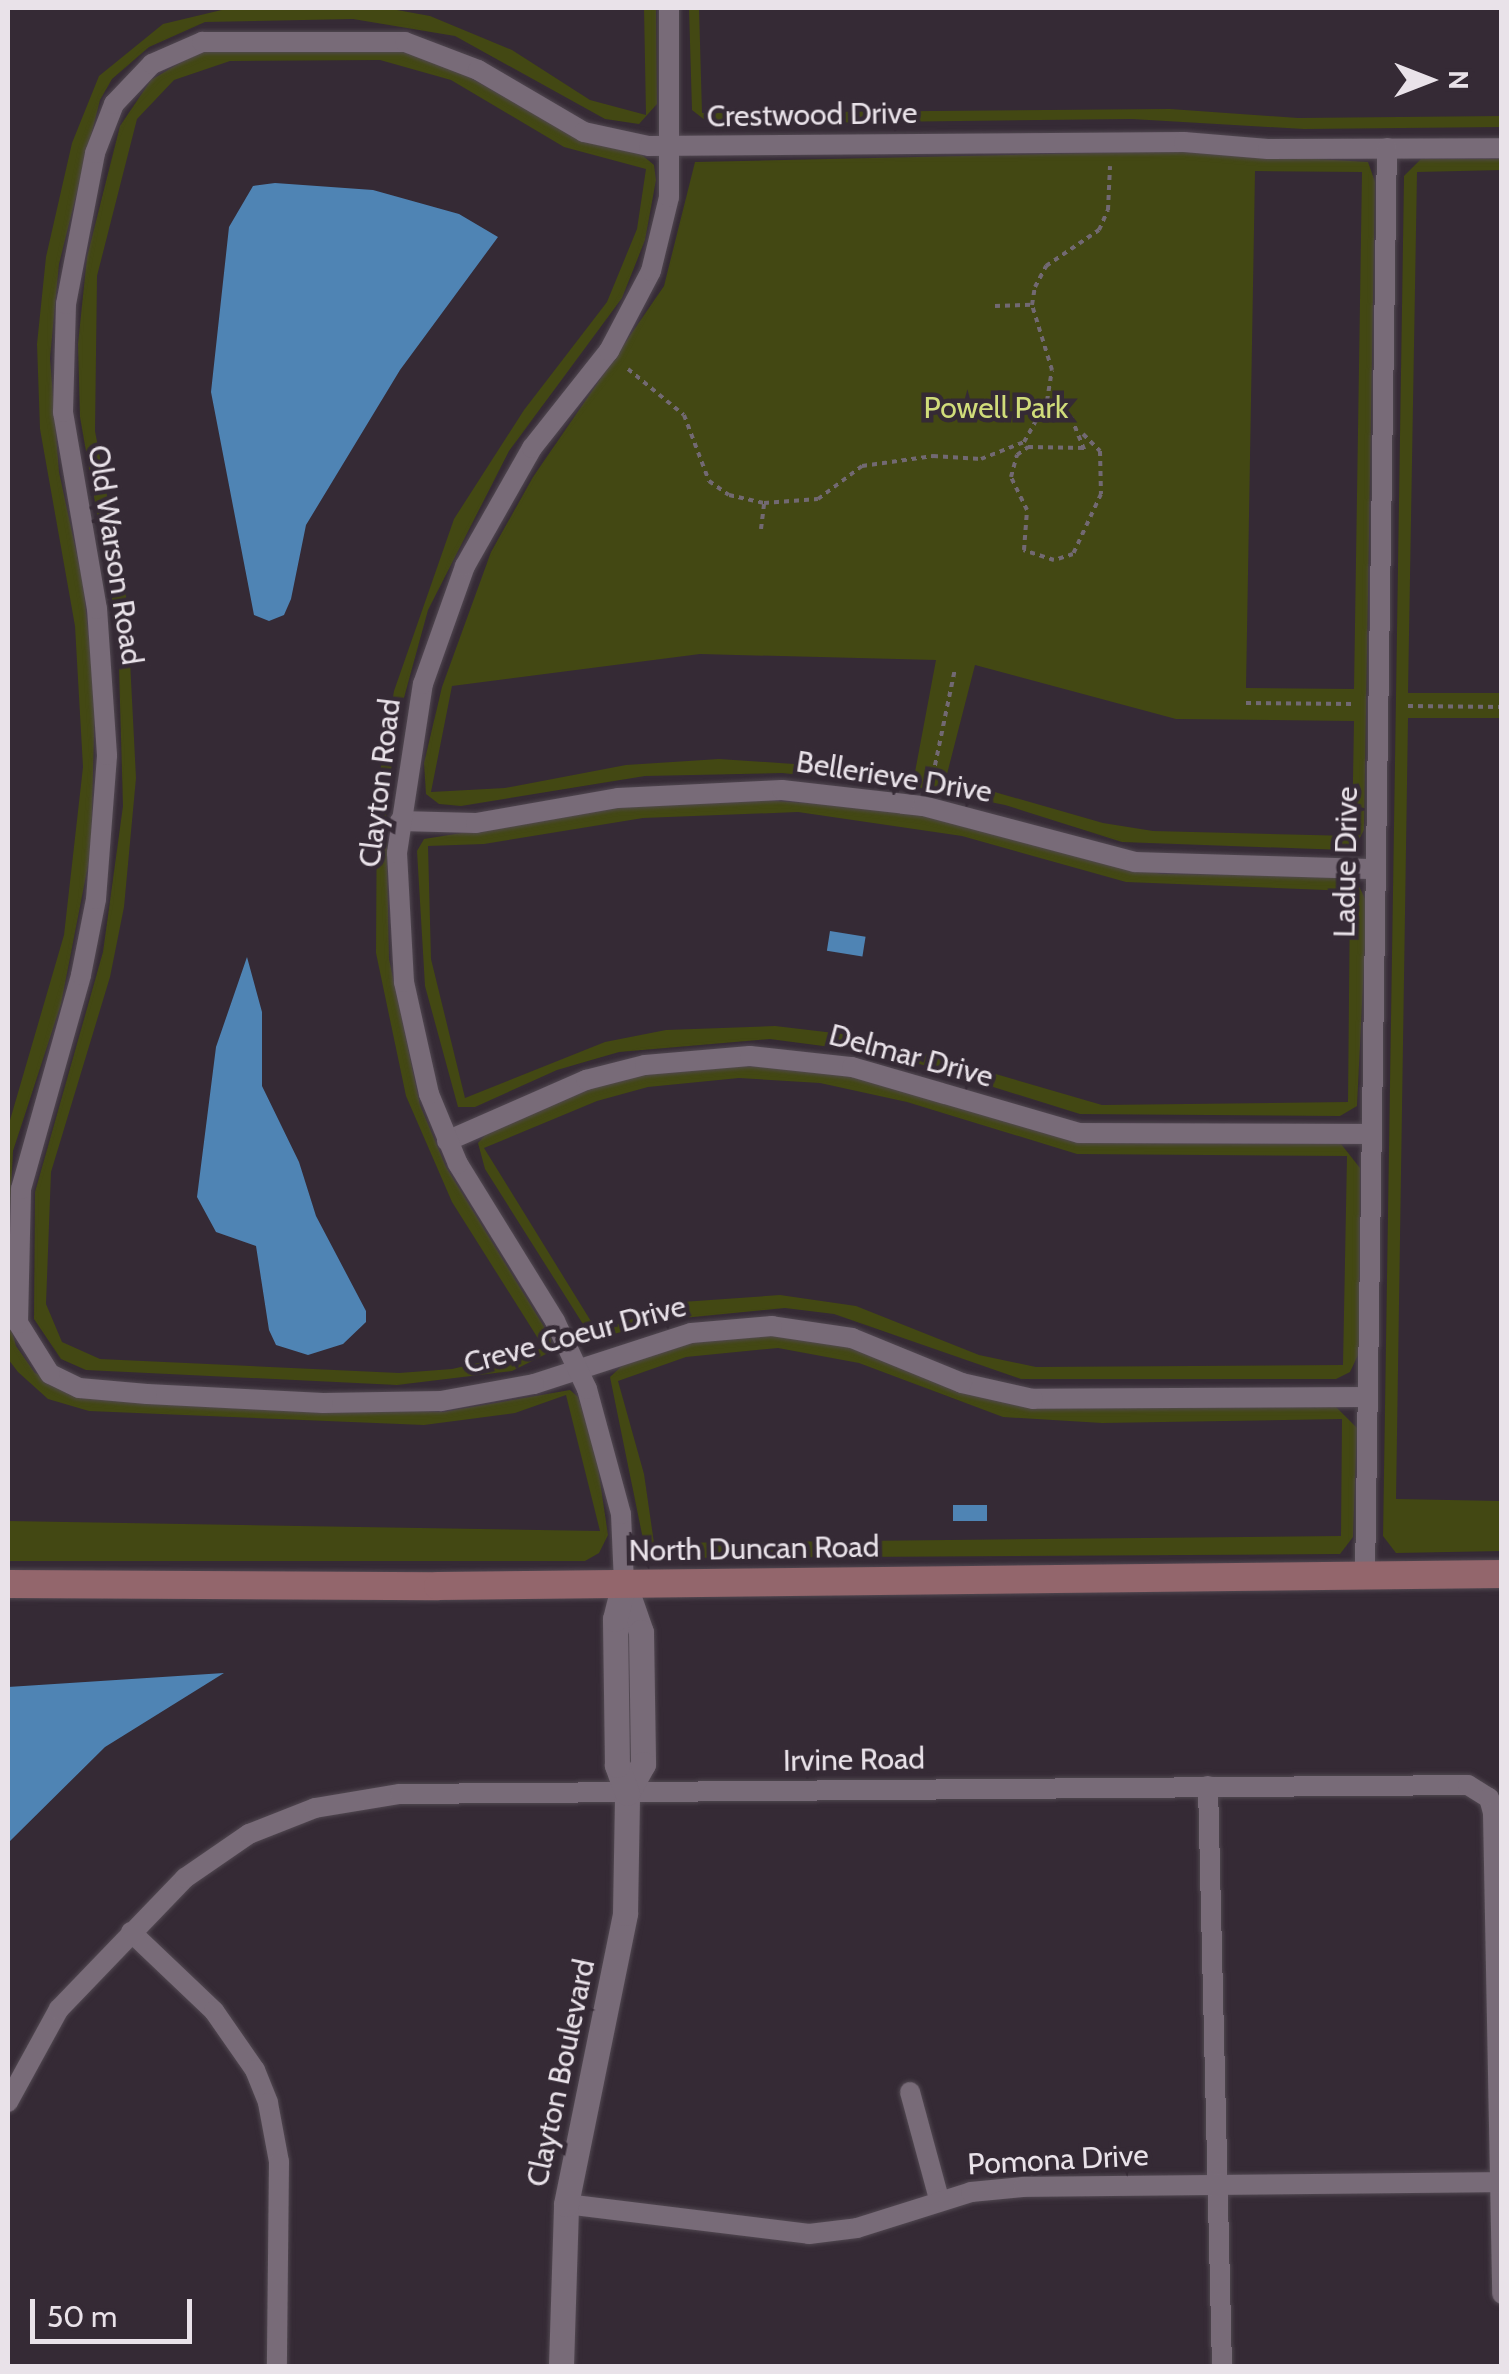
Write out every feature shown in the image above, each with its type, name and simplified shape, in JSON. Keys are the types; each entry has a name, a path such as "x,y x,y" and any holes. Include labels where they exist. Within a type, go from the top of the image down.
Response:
{"main road":[{"name":"North Duncan Road","path":"8,1584 1502,1574"}],"street":[{"name":"Clayton Road","path":"624,1582 621,1514 608,1451 578,1367 447,1140 413,1036 404,982 400,821 415,720 442,622 495,507 635,309 662,236 672,146 668,8"},
{"name":"Crestwood Drive","path":"152,64 202,42 404,42 478,70 584,132 672,146 1184,142 1502,148"},
{"name":"Old Warson Road","path":"36,1361 18,1323 21,1189 81,975 96,899 107,755 97,609 63,412 66,304 106,120 152,64"},
{"name":"Ladue Drive","path":"1365,1576 1386,148"},
{"name":"Bellerieve Drive","path":"400,821 476,823 618,798 782,790 923,806 1135,862 1376,868"},
{"name":"Delmar Drive","path":"447,1140 586,1080 645,1065 750,1056 852,1067 1080,1133 1371,1134"},
{"name":"Creve Coeur Drive","path":"36,1361 79,1388 383,1404 500,1392 691,1332 772,1326 852,1338 962,1383 1032,1399 1367,1397"},
{"name":"Clayton Boulevard","path":"561,2366 566,2204 617,1967 628,1793 643,1764 641,1632 624,1582"},
{"name":"Irvine Road","path":"8,2102 59,2009 131,1932 212,1856 273,1823 367,1798 1468,1784 1489,1798 1497,1813"},
{"path":"1208,1786 1222,2366"},
{"path":"1497,1813 1502,2294"},
{"path":"131,1932 214,2010 255,2070 268,2102 279,2162 277,2366"},
{"path":"910,2092 938,2199"},
{"name":"Pomona Drive","path":"566,2204 809,2234 857,2228 938,2199 1023,2187 1499,2182"}],"path":[{"path":"1047,401 1100,452 1101,494 1065,559 1040,558 1021,544 1027,510 1011,467 1047,401 1052,370 1032,304 1046,266 1099,230 1108,210 1110,166"},
{"path":"995,306 1032,304"},
{"path":"628,368 684,414 709,481 729,495 764,503 818,499 862,466 933,456 982,460 1026,445 1085,450 1083,434"},
{"path":"761,529 764,503"},
{"path":"933,776 954,669"},
{"path":"1246,703 1354,704"},
{"path":"1408,706 1502,707"}],"green space":[{"path":"230,8 386,8 430,16 512,50 590,100 646,115 644,8 656,8 657,104 639,124 605,119 455,36 353,19 205,22 149,47 112,79 100,100 59,264 50,358 59,472 83,583 95,698 91,850 61,1004 13,1151 8,1254 8,1127 64,935 83,767 75,626 40,429 37,344 46,257 72,143 99,76 163,24"},
{"path":"689,8 699,8 702,113 1170,109 1298,118 1501,116 1501,127 1304,129 1132,119 710,124 692,110"},
{"path":"377,47 435,58 581,140 642,155 654,165 656,180 645,240 622,298 509,451 428,610 399,716 386,804 389,959 420,1105 446,1167 551,1338 550,1352 512,1371 397,1385 86,1370 61,1359 34,1319 35,1192 103,952 123,806 118,633 80,417 78,344 87,257 120,126 151,80 200,51","holes":["380,60 451,80 564,147 646,169 637,229 607,302 524,410 454,519 394,691 377,789 376,953 406,1096 452,1202 544,1348 452,1369 399,1373 100,1359 62,1342 46,1304 51,1172 110,977 124,907 136,778 127,602 95,431 97,276 137,119 174,80 230,61"]},
{"name":"Powell Park","path":"1177,151 1368,162 1375,182 1364,830 1356,845 1344,850 1122,842 1005,805 907,785 782,773 645,776 461,806 439,804 426,794 424,763 442,687 491,552 533,477 664,286 695,162","holes":["1255,171 1362,172 1354,689 1246,688","700,654 936,660 915,772 719,759 626,765 505,788 431,792 452,686","975,665 1176,719 1354,721 1352,836 1153,831 1103,823 946,778"]},
{"path":"1421,159 1501,159 1502,170 1417,172 1408,693 1501,693 1502,718 1408,718 1396,1499 1501,1501 1501,1551 1396,1553 1383,1536 1404,176"},
{"path":"734,798 894,809 1161,874 1344,876 1358,884 1367,903 1357,1106 1340,1116 1080,1114 891,1055 770,1039 619,1052 557,1070 475,1107 458,1107 425,986 417,851 424,839 637,805","holes":["798,812 962,836 1126,882 1350,891 1348,1102 1102,1105 868,1037 775,1026 666,1030 605,1042 465,1098 431,959 428,846 484,844 643,818"]},
{"path":"736,1066 811,1069 895,1085 1090,1143 1341,1144 1360,1168 1359,1353 1350,1372 1336,1379 1021,1379 834,1314 785,1308 663,1320 593,1340 485,1169 478,1143 488,1132 593,1088 643,1075","holes":["739,1078 820,1083 907,1102 1077,1154 1347,1156 1343,1365 1036,1367 979,1355 856,1306 780,1295 682,1302 597,1331 484,1148 597,1101 648,1087"]},
{"path":"8,1316 16,1346 35,1373 101,1399 443,1412 570,1390 578,1397 596,1454 608,1535 599,1553 585,1561 8,1561 8,1521 600,1531 566,1395 515,1413 424,1425 89,1411 48,1399 18,1372 8,1359"},
{"path":"769,1333 844,1343 1008,1404 1336,1407 1357,1428 1353,1537 1340,1554 663,1558 645,1549 610,1377 625,1363 696,1340","holes":["778,1348 859,1363 1003,1417 1102,1423 1342,1419 1341,1536 654,1543 644,1474 618,1381 686,1357"]}],"water":[{"path":"275,183 373,190 459,214 498,237 400,370 306,525 291,599 284,615 269,621 254,615 211,392 229,227 253,186"},
{"path":"830,931 866,937 862,956 827,951"},
{"path":"247,957 262,1012 262,1086 299,1162 316,1216 366,1311 366,1322 343,1344 308,1355 276,1345 269,1330 256,1246 216,1232 197,1197 216,1047"},
{"path":"953,1505 987,1505 987,1521 953,1521"},
{"path":"224,1673 105,1747 8,1843 8,1687"}]}
